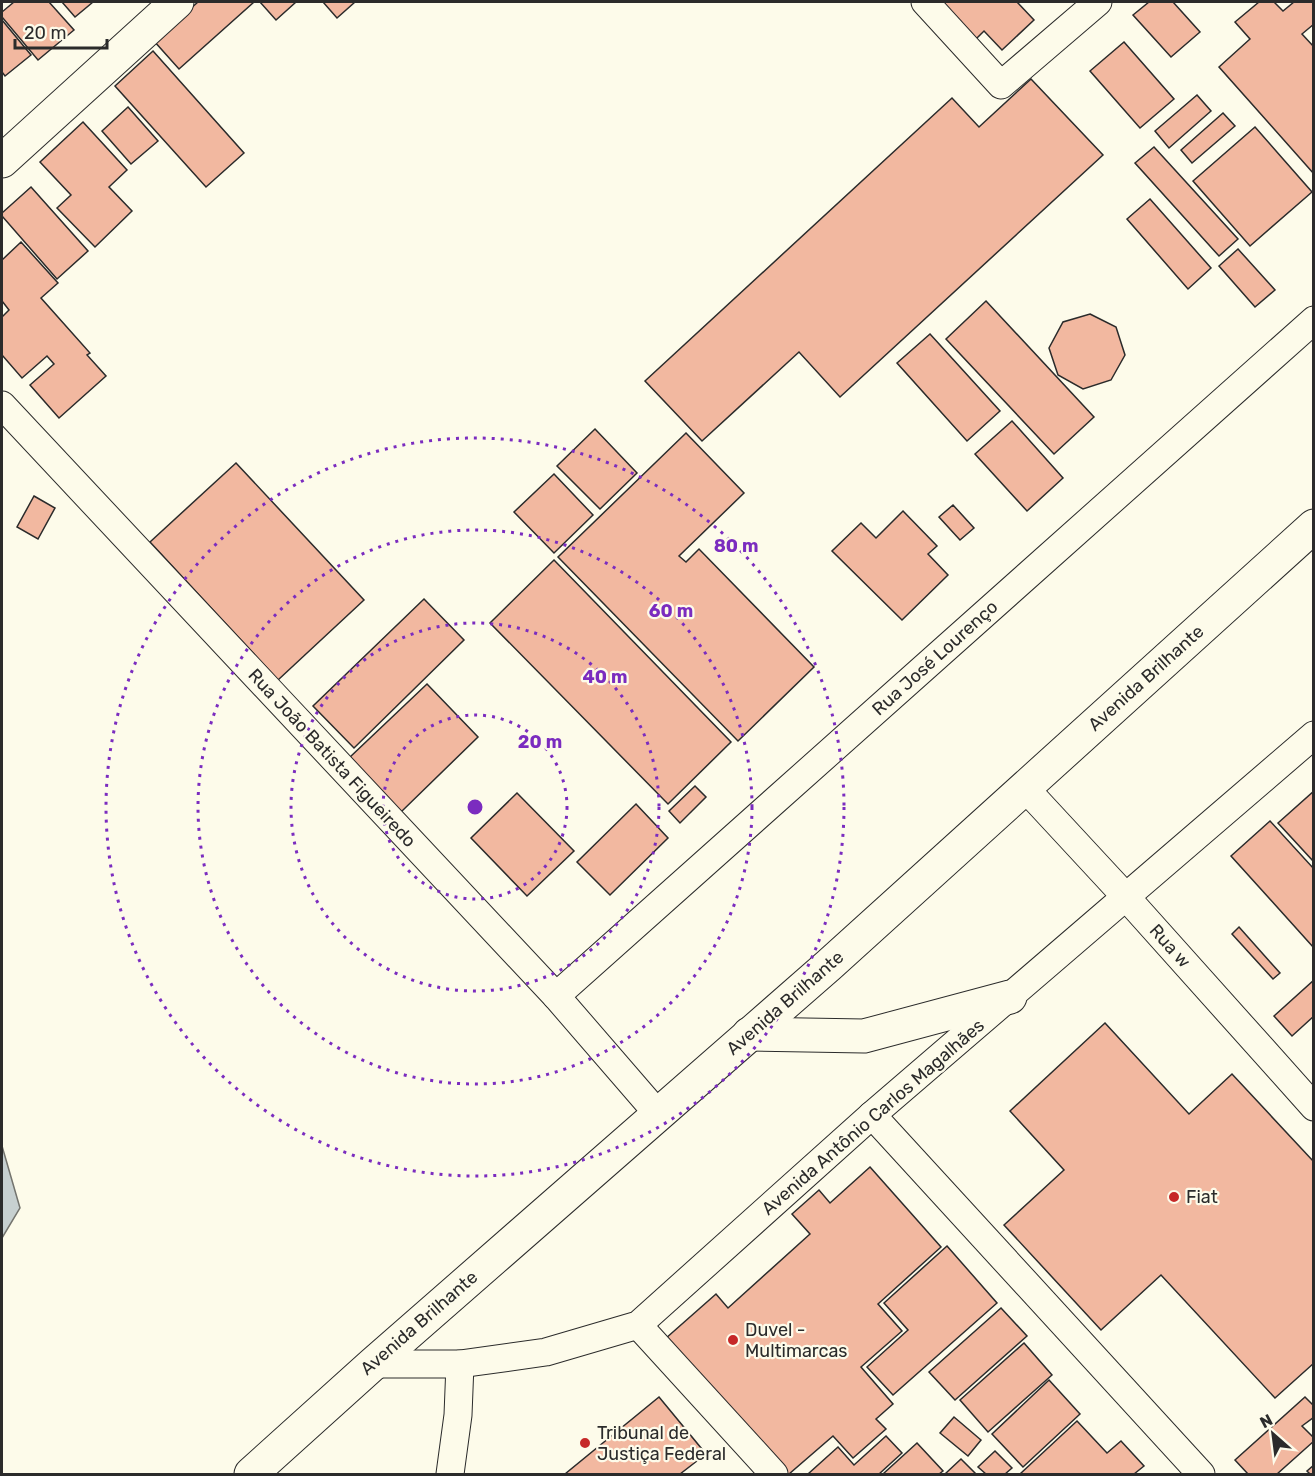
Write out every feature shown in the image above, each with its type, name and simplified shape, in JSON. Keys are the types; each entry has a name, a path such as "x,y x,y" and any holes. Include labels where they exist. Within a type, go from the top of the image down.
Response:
{"main road":[{"path":"2,161 177,2"},
{"name":"Avenida Brilhante","path":"251,1474 829,964 1314,526"},
{"path":"749,1034 864,1036 1010,997"}],"street":[{"path":"925,2 1001,85 1098,2"},
{"name":"Rua José Lourenço","path":"556,996 1314,320"},
{"name":"Rua João Batista Figueiredo","path":"2,405 556,996 658,1114"},
{"name":"Avenida Antônio Carlos Magalhães","path":"373,1364 460,1364 546,1352 638,1325 872,1115 1314,735"},
{"name":"Rua w","path":"1025,788 1314,1107"},
{"path":"872,1115 1201,1474"},
{"path":"638,1325 774,1474"},
{"path":"450,1474 459,1415 460,1364"}],"shaded area":[{"path":"2,1146 20,1208 2,1238"}],"building":[{"path":"14,2 49,2 74,30 38,60 2,17 2,12"},
{"path":"62,2 93,2 75,17"},
{"path":"198,2 254,2 179,69 154,41"},
{"path":"260,2 296,2 276,20"},
{"path":"323,2 355,2 337,18"},
{"path":"938,2 1017,2 1034,20 1002,50 984,31 975,40"},
{"path":"1149,2 1173,2 1200,32 1171,57 1133,15"},
{"path":"1259,2 1274,2 1283,11 1294,2 1314,2 1314,24 1302,34 1314,47 1314,174 1219,67 1250,39 1235,22"},
{"path":"2,20 31,55 5,76 2,72"},
{"path":"1124,42 1174,99 1140,128 1090,71"},
{"path":"153,51 244,153 206,187 115,86"},
{"path":"1031,79 1103,155 840,397 799,352 702,441 645,381 952,98 979,127"},
{"path":"1197,95 1211,111 1169,148 1155,131"},
{"path":"128,107 158,141 131,164 102,131"},
{"path":"1223,113 1235,126 1192,163 1181,150"},
{"path":"83,122 127,170 109,187 132,211 95,247 57,208 71,195 40,162"},
{"path":"1255,127 1312,192 1250,246 1193,181"},
{"path":"1154,147 1238,239 1219,256 1135,163"},
{"path":"31,187 88,251 57,279 2,216 2,213"},
{"path":"1150,199 1211,268 1188,289 1127,219"},
{"path":"21,242 58,283 41,298 90,353 87,355 106,376 59,418 30,385 54,364 47,356 22,378 2,355 2,317 9,310 2,301 2,260"},
{"path":"1238,249 1275,290 1255,307 1219,266"},
{"path":"986,301 1094,417 1054,454 946,339"},
{"path":"1090,314 1116,327 1125,355 1111,380 1083,389 1058,375 1049,348 1063,322"},
{"path":"930,334 1000,411 967,441 897,363"},
{"path":"1012,421 1063,478 1027,511 975,454"},
{"path":"595,429 637,473 600,509 557,466"},
{"path":"686,433 744,493 679,556 686,562 699,549 814,667 738,741 558,557"},
{"path":"236,463 364,600 278,680 150,542"},
{"path":"554,474 593,515 554,553 514,512"},
{"path":"34,496 55,508 38,539 17,527"},
{"path":"953,505 974,528 960,540 939,517"},
{"path":"903,511 937,546 928,554 948,575 902,620 832,551 861,523 876,538"},
{"path":"554,560 731,742 668,804 490,623"},
{"path":"424,599 464,640 354,748 313,706"},
{"path":"427,684 478,737 401,812 349,758"},
{"path":"695,786 706,797 680,823 669,811"},
{"path":"1314,791 1314,862 1278,823"},
{"path":"517,793 574,851 527,896 471,838"},
{"path":"636,804 668,838 610,895 577,862"},
{"path":"1270,821 1314,869 1314,948 1231,856"},
{"path":"1239,927 1280,973 1273,979 1232,934"},
{"path":"1314,980 1314,1016 1292,1036 1274,1016"},
{"name":"Fiat","path":"1105,1023 1189,1114 1232,1074 1314,1162 1314,1363 1275,1398 1161,1275 1101,1330 1004,1225 1064,1170 1010,1111"},
{"path":"870,1167 941,1247 878,1304 902,1331 861,1367 893,1404 876,1419 886,1429 853,1458 833,1436 787,1474 665,1339 716,1294 728,1308 810,1234 792,1214 819,1190 830,1203"},
{"path":"947,1246 997,1303 893,1395 867,1367 908,1330 884,1303"},
{"path":"1001,1308 1027,1336 955,1400 929,1372"},
{"path":"1024,1343 1052,1375 988,1432 960,1400"},
{"path":"1049,1380 1080,1414 1023,1467 992,1434"},
{"path":"659,1397 706,1454 680,1474 565,1474"},
{"path":"1305,1397 1314,1406 1314,1417 1302,1426 1314,1438 1314,1441 1277,1474 1248,1474 1235,1460"},
{"path":"954,1417 981,1440 968,1456 940,1433"},
{"path":"1077,1421 1107,1453 1121,1441 1144,1466 1134,1474 1020,1474"},
{"path":"886,1436 902,1453 879,1474 808,1474 838,1447 854,1465"},
{"path":"917,1443 943,1471 939,1474 883,1474"},
{"path":"995,1451 1012,1468 1005,1474 986,1474 978,1467"},
{"path":"961,1459 976,1474 945,1474"},
{"path":"1314,1465 1314,1474 1310,1474 1307,1471"}],"place":[{"name":"Fiat","path":"1174,1197"},
{"name":"Duvel - Multimarcas","path":"733,1340"},
{"name":"Tribunal de Justiça Federal","path":"585,1443"}]}
